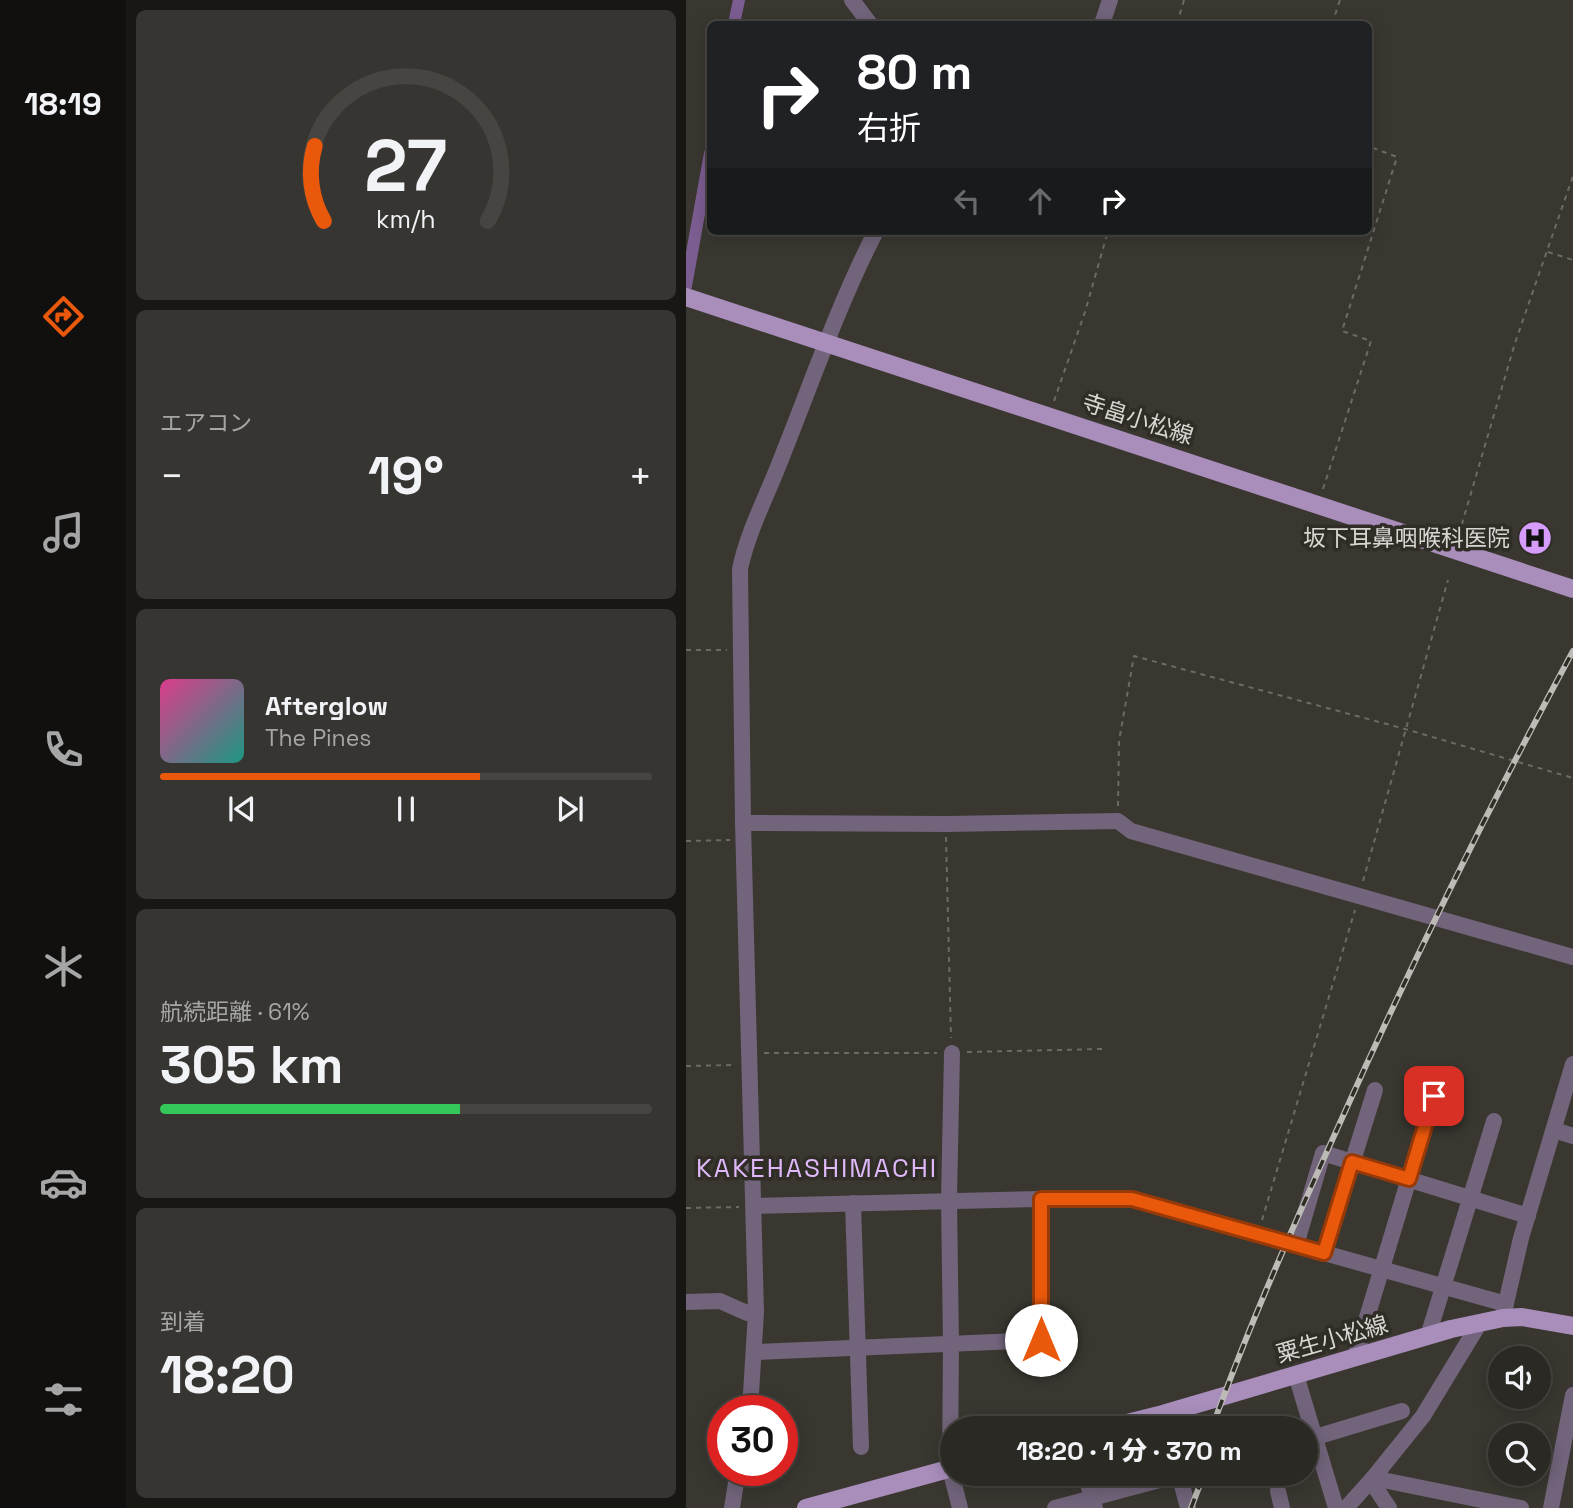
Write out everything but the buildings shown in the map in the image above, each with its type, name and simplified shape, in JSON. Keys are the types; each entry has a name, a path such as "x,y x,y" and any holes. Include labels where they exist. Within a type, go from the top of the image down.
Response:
{"main road":[{"name":"寺畠小松線","path":"686,297 1573,589"},
{"name":"粟生小松線","path":"1179,1416 1296,1375 1428,1336 1479,1324 1504,1311 1573,1326"},
{"path":"817,1507 940,1472"}],"street":[{"path":"852,0 868,21"},
{"path":"1103,21 1110,0"},
{"path":"752,1395 756,1352 756,1312 743,823 740,569 744,547 764,505 848,286 874,235"},
{"path":"743,823 1118,821 1131,831 1573,957"},
{"path":"951,1416 949,1200 952,1053"},
{"path":"754,1206 949,1200 1132,1199 1443,1287 1504,1311 1528,1216 1569,1089 1573,1064"},
{"path":"1324,1253 1375,1090"},
{"path":"1355,1357 1434,1096"},
{"path":"1428,1336 1493,1121"},
{"path":"1554,1130 1573,1136"},
{"path":"1296,1245 1323,1153 1528,1216"},
{"path":"756,1352 1041,1340 1041,1199"},
{"path":"853,1203 861,1447"},
{"path":"686,1302 720,1301 747,1312 756,1312"},
{"path":"1318,1455 1345,1507 1372,1480 1423,1416 1479,1324"},
{"path":"1296,1375 1305,1416"},
{"path":"1552,1508 1573,1395"},
{"path":"1318,1437 1402,1411"},
{"path":"1372,1480 1389,1508"},
{"path":"1372,1480 1521,1508"},
{"path":"732,1508 735,1486"},
{"path":"955,1486 960,1508"},
{"path":"1055,1508 1093,1502 1143,1486"},
{"path":"1183,1486 1188,1508"},
{"path":"1278,1491 1282,1508"}],"path":[{"path":"1178,21 1184,0"},
{"path":"1333,21 1340,0"},
{"path":"1318,504 1371,341 1342,331 1397,158 1372,148"},
{"path":"1455,549 1515,343 1573,176"},
{"path":"1049,415 1085,312 1107,235"},
{"path":"1547,251 1573,260"},
{"path":"686,650 742,650"},
{"path":"1118,821 1119,741 1134,656 1405,729 1573,778"},
{"path":"946,824 952,1053"},
{"path":"686,841 744,840"},
{"path":"686,1066 749,1059 1101,1049"},
{"path":"686,1208 754,1206"}],"waterway":[{"path":"735,21 739,0"},
{"path":"686,286 707,170"}],"railway":[{"path":"1217,1416 1308,1193 1397,998 1512,766 1573,651"},
{"path":"1191,1508 1199,1486"}],"place":[{"name":"坂下耳鼻咽喉科医院","path":"1535,538"}],"district":[{"name":"KAKEHASHIMACHI","path":"817,1168"}],"route":[{"path":"1041,1340 1041,1199 1132,1199 1324,1253 1352,1162 1409,1179 1434,1096"}]}
